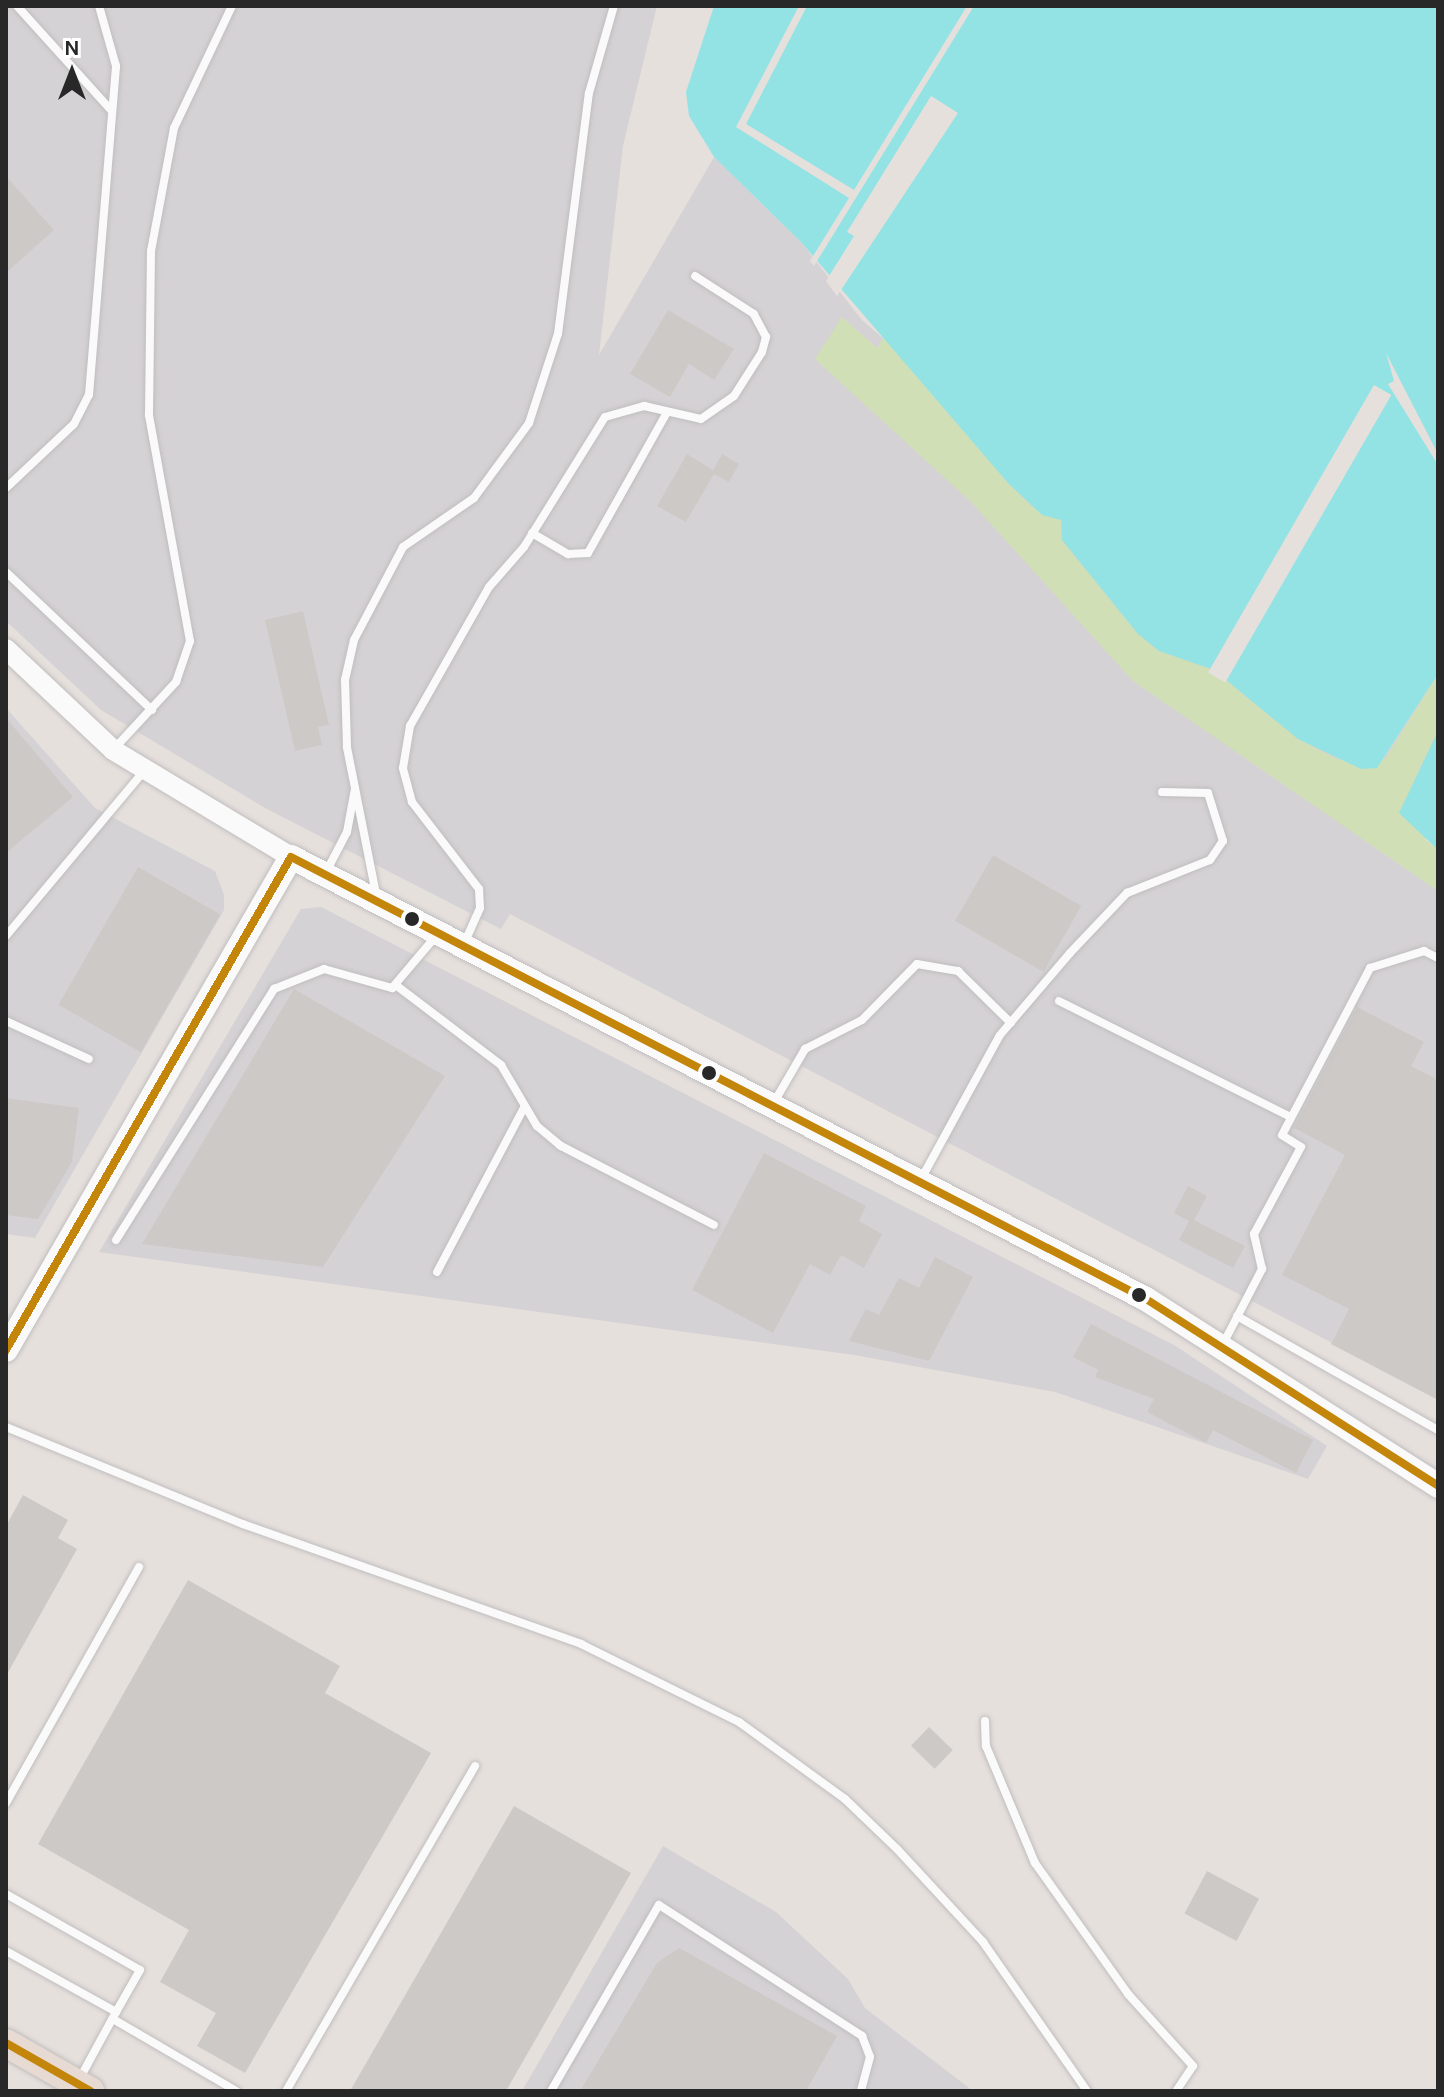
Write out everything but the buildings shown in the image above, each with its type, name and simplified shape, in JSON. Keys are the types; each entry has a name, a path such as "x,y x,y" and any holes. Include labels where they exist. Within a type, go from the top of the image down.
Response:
{"highway":[{"path":"6,2043 83,2087"}],"main road":[{"path":"6,1350 291,857 920,1182 1222,1346 1435,1478"}],"street":[{"path":"6,649 113,750 291,857"}],"lane":[{"path":"17,6 111,110"},
{"path":"6,488 74,424 89,395 116,66 99,6"},
{"path":"113,750 176,682 190,641 149,415 151,251 174,128 232,6"},
{"path":"376,901 354,778 345,680 372,600 403,547 474,498 501,464 546,378 589,93 614,6"},
{"path":"464,945 480,908 479,889 412,802 405,741 489,587 532,533 605,417 627,406 701,419 719,411 766,337 754,314 695,276"},
{"path":"532,533 568,554 596,545 666,414"},
{"path":"6,572 152,710"},
{"path":"6,936 144,771"},
{"path":"325,874 351,819 354,778"},
{"path":"920,1182 1011,1023 1127,893 1210,860 1223,841 1208,793 1162,792"},
{"path":"397,986 438,932"},
{"path":"1222,1346 1262,1269 1254,1234 1301,1147 1282,1135 1370,968 1424,951 1438,958"},
{"path":"772,1104 805,1049 862,1020 917,964 958,971 1011,1023"},
{"path":"116,1240 274,989 324,969 397,986 501,1065 524,1108 561,1146 714,1225"},
{"path":"1059,1001 1291,1117"},
{"path":"6,1021 89,1059"},
{"path":"437,1272 524,1108"},
{"path":"1237,1316 1438,1430"},
{"path":"6,1427 256,1529 581,1644 739,1722 845,1799 897,1849 992,1952 1087,2091"},
{"path":"6,1803 139,1567"},
{"path":"985,1721 986,1746 1035,1863 1128,1994 1193,2066 1176,2091"},
{"path":"286,2091 475,1766"},
{"path":"6,1894 140,1970 83,2087"},
{"path":"551,2091 659,1905 862,2036 870,2057 861,2091"},
{"path":"6,1951 236,2091"}],"shaded area":[{"path":"6,6 657,6 623,146 599,355 714,157 800,241 862,320 1377,768 1438,674 1438,731 1403,823 1438,850 1438,1398 510,914 501,929 265,808 101,710 6,621"},
{"path":"6,708 95,808 215,871 224,895 224,910 35,1238 6,1234"},
{"path":"321,907 1174,1345 1327,1446 1308,1479 1055,1392 854,1355 99,1252 301,909"},
{"path":"663,1846 776,1912 848,1979 865,2008 973,2091 522,2091"}],"green space":[{"path":"842,317 877,348 883,338 895,348 1008,483 1033,507 1061,520 1062,540 1138,634 1159,651 1214,670 1298,739 1337,759 1385,759 1438,674 1438,731 1419,770 1426,840 1438,850 1438,891 1133,681 971,502 815,359"}],"water":[{"path":"714,6 1438,6 1438,674 1377,768 1361,769 1298,739 1214,670 1159,651 1138,634 1062,540 1061,520 1042,515 1008,483 800,241 714,157 689,116 686,92"},
{"path":"1438,731 1438,850 1399,813"}],"pier":[{"path":"799,6 807,6 746,124 854,190 967,6 974,6 814,266 810,261 849,198 736,127"},
{"path":"931,96 958,113 837,296 826,281 854,236 847,232"},
{"path":"1386,353 1438,454 1438,465 1388,384 1394,381"},
{"path":"1374,385 1391,395 1225,683 1208,673"}],"transit line":[{"path":"291,857 1146,1299 1438,1486"},
{"path":"6,1350 291,857"},
{"path":"6,2043 90,2091"}]}
